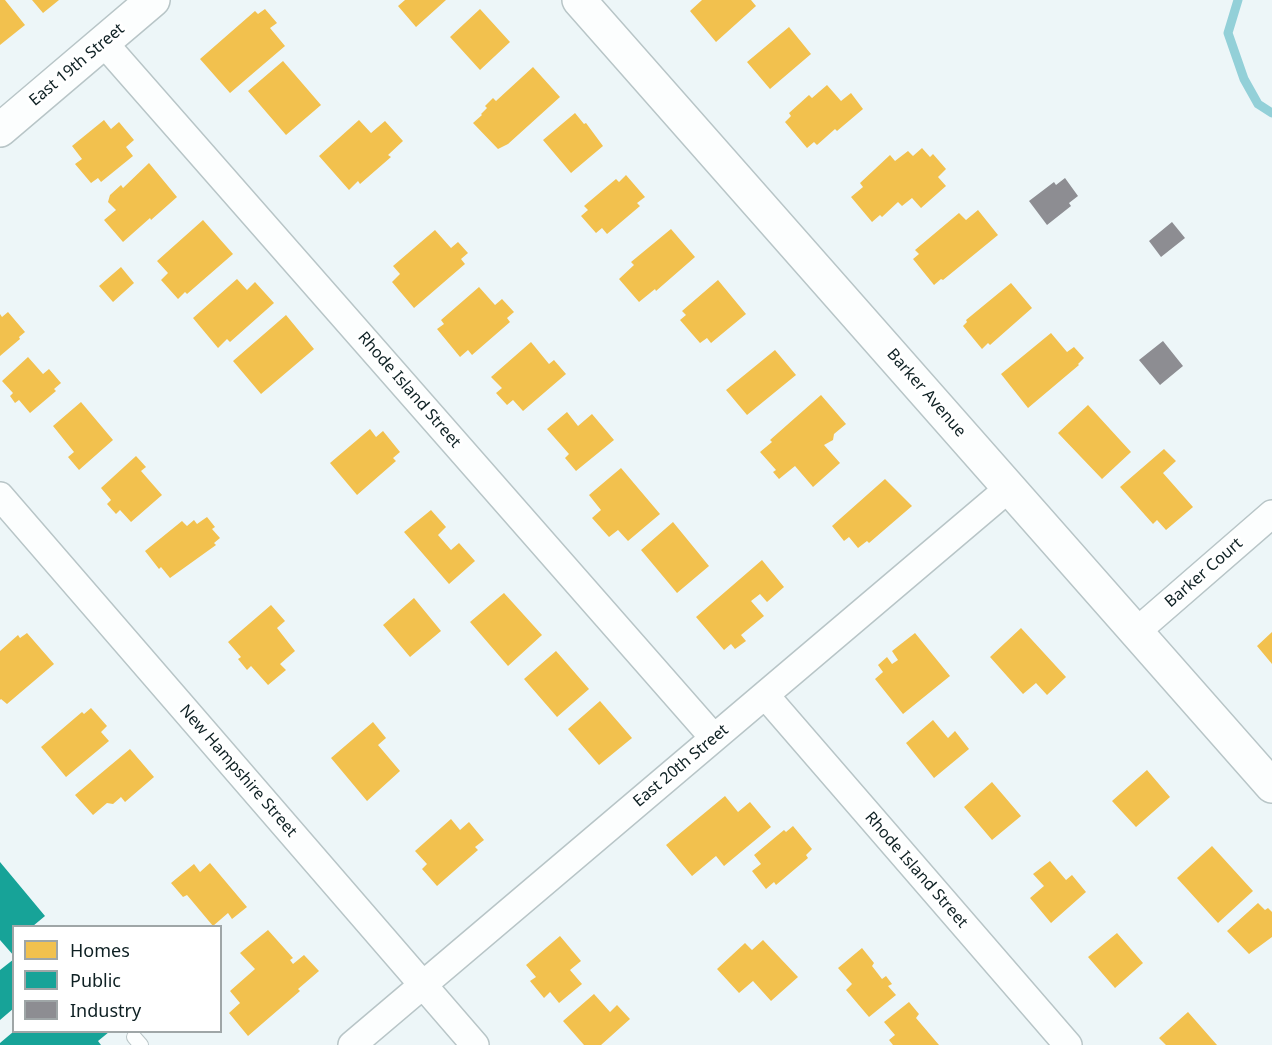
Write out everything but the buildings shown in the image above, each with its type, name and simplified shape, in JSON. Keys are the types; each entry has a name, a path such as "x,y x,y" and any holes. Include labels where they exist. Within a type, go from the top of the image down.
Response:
{"street":[{"name":"East 19th Street","path":"0,130 153,0"},
{"name":"Barker Avenue","path":"579,0 1272,786"},
{"name":"Rhode Island Street","path":"103,42 714,738"},
{"name":"East 20th Street","path":"352,1045 1009,488"},
{"name":"New Hampshire Street","path":"0,496 475,1045"},
{"name":"Barker Court","path":"1136,632 1272,514"},
{"name":"Rhode Island Street","path":"765,695 1068,1045"}],"waterway":[{"path":"1238,0 1228,33 1244,79 1258,104 1272,113"}]}
